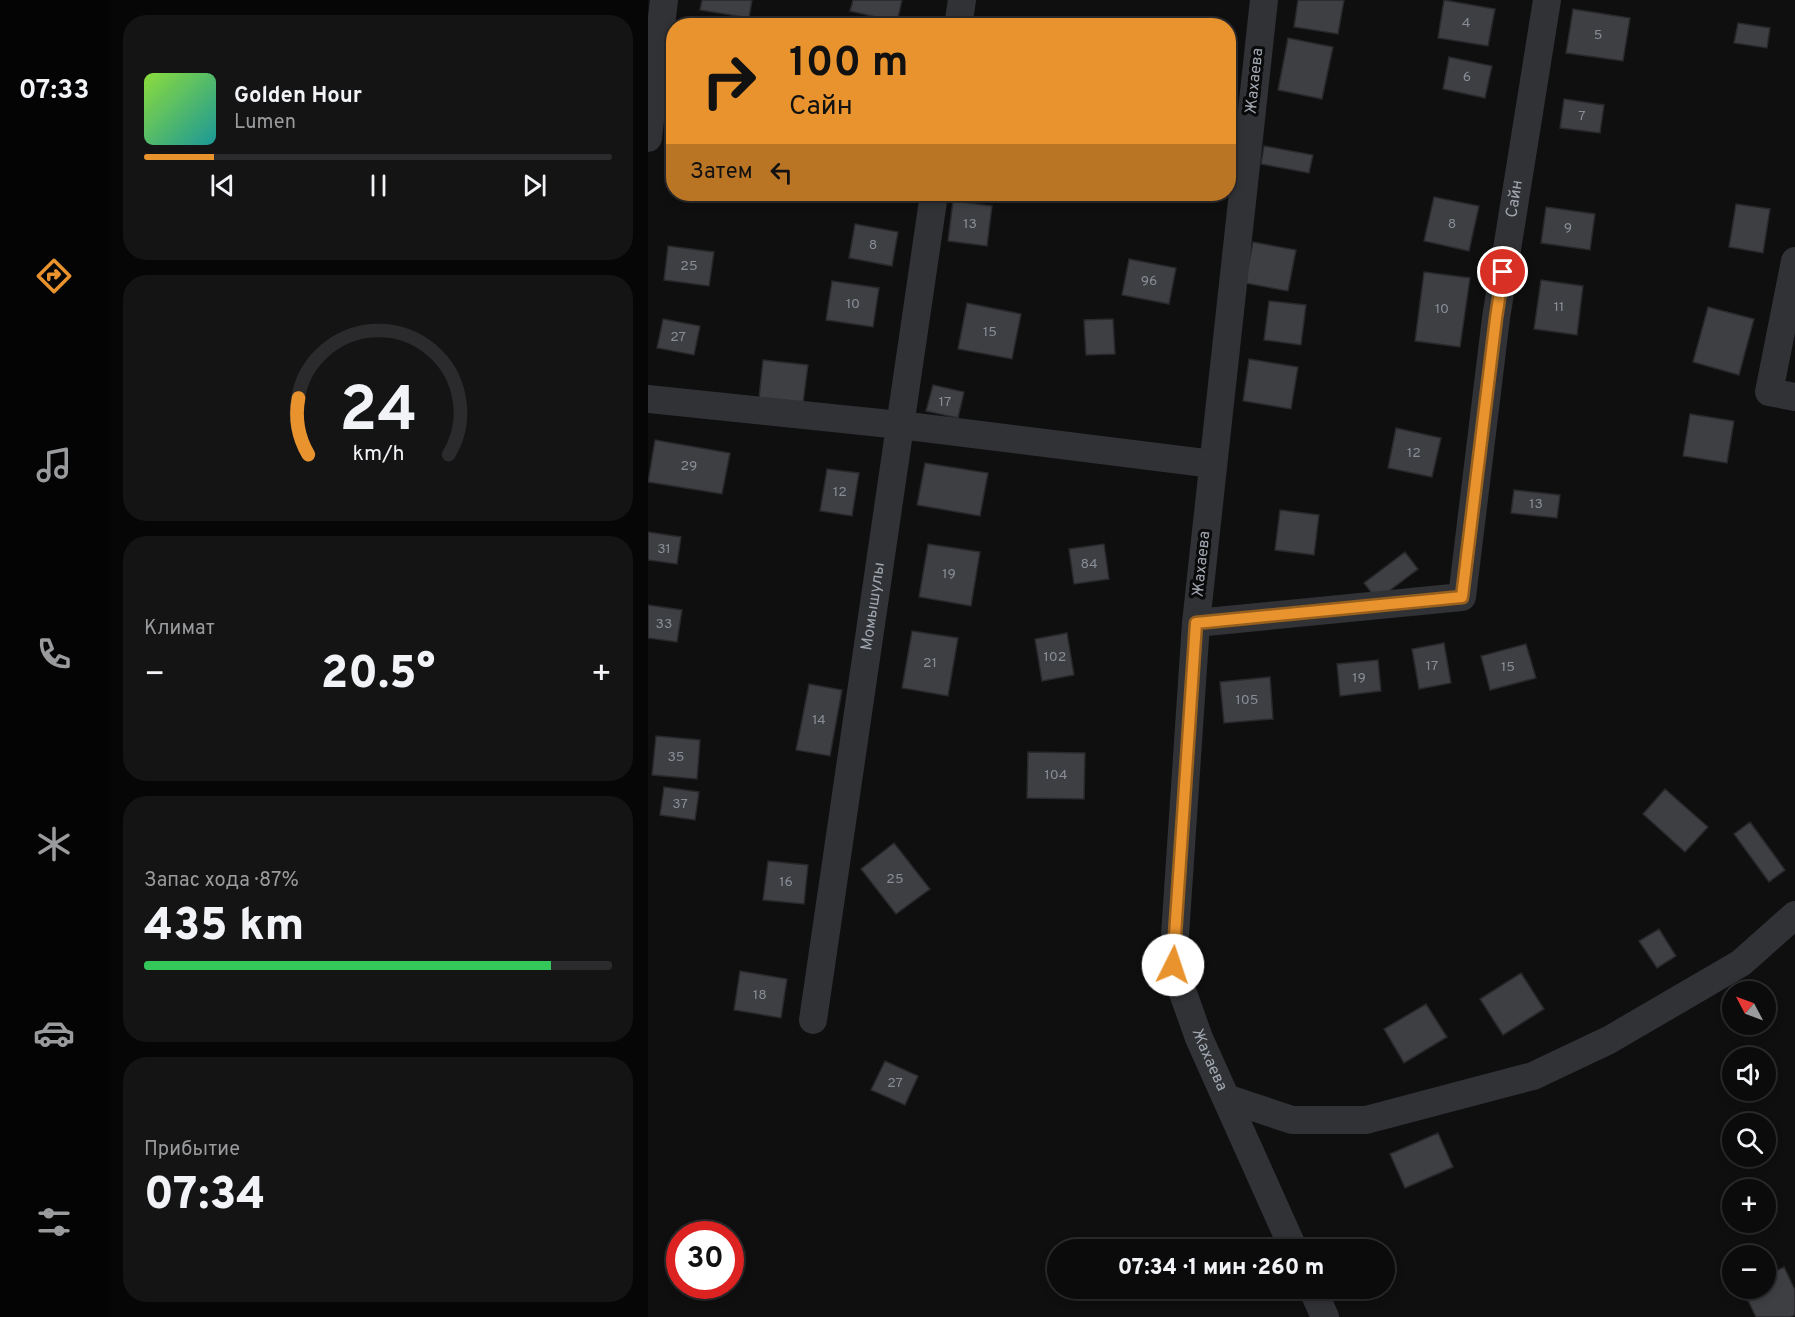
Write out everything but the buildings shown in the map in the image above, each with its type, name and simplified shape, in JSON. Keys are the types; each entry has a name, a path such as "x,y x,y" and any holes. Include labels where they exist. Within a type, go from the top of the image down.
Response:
{"street":[{"path":"648,138 664,0"},
{"path":"959,18 962,0"},
{"name":"Жахаева","path":"1264,0 1196,623 1173,965 1199,1038 1289,1239"},
{"name":"Сайн","path":"1196,623 1462,597 1496,318 1546,0"},
{"name":"Момышулы","path":"813,1020 933,201"},
{"path":"1782,395 1795,261"},
{"path":"648,399 900,425 1213,464"},
{"path":"1226,1098 1292,1119 1366,1120 1533,1076 1609,1040 1741,963 1795,915"},
{"path":"1317,1299 1325,1317"}],"route":[{"path":"1173,965 1196,623 1462,597 1503,272"}]}
